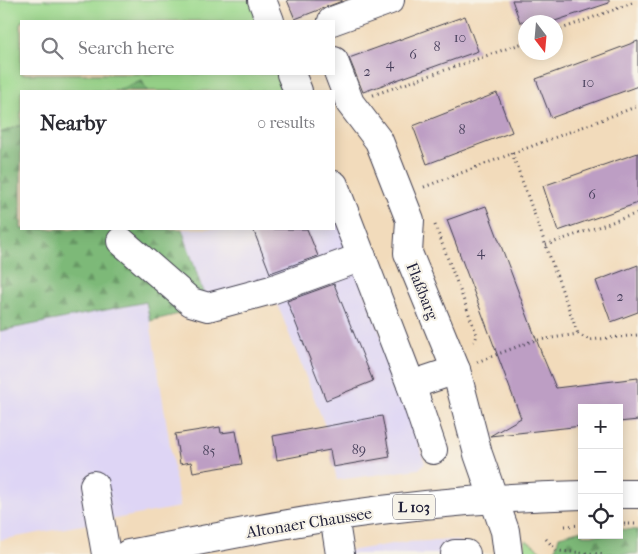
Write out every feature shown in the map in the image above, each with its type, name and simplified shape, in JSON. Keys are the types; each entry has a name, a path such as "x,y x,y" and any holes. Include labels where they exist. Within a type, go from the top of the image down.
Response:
{"street":[{"path":"262,0 270,20"},
{"path":"335,20 390,0"},
{"name":"Flaßbarg","path":"335,64 350,103 378,141 410,220 408,253 454,365 478,454 505,531 508,554"},
{"path":"291,75 298,90"},
{"path":"335,188 411,385 433,450"},
{"path":"121,241 191,302 208,307 272,290 362,257"},
{"path":"411,385 454,365"},
{"path":"94,485 106,554"},
{"path":"623,494 638,494"},
{"name":"Altonaer Chaussee","path":"128,554 334,516 495,500 578,495"},
{"path":"334,516 340,554"},
{"path":"455,554 466,554"}],"path":[{"path":"563,28 632,3"},
{"path":"350,103 518,45"},
{"path":"401,196 638,106"},
{"path":"512,154 578,334"},
{"path":"546,245 638,213"},
{"path":"434,221 477,335 475,341 454,365"},
{"path":"454,365 532,341 578,334 590,340 638,335"},
{"path":"565,526 578,524"},
{"path":"623,524 638,524"},
{"path":"546,539 557,551 602,554"}],"shaded area":[{"path":"335,211 401,389 425,463 419,469 337,480 325,426 272,290 208,307 182,230 335,230"},
{"path":"147,302 180,507 0,540 0,331"},
{"path":"453,540 475,546 475,554 329,554 405,542"}],"green space":[{"path":"0,0 252,0 261,20 20,20 20,75 282,75 289,90 146,90 142,81 117,90 20,90 20,125 0,133"},
{"path":"142,81 146,90 117,90"},
{"path":"20,125 20,230 182,230 208,307 150,321 146,302 0,331 0,133"},
{"path":"623,529 638,530 638,554 554,554 559,536 578,531 578,539 623,539"},
{"path":"526,540 541,551 541,554 522,554"}],"building":[{"path":"287,0 342,0 342,1 295,19"},
{"path":"512,0 609,0 609,3 563,18 563,15 518,16"},
{"path":"465,16 478,51 363,92 349,58"},
{"path":"638,41 638,86 551,118 536,79"},
{"path":"497,93 512,132 427,164 413,126"},
{"path":"638,153 638,203 558,231 543,186"},
{"path":"486,206 556,388 638,378 638,420 623,422 623,404 578,404 578,426 490,436 521,418 447,220"},
{"path":"253,230 307,230 318,256 270,273"},
{"path":"638,265 638,312 611,322 596,281"},
{"path":"334,284 373,381 326,400 287,301"},
{"path":"382,416 390,457 333,467 330,450 277,460 273,436"},
{"path":"220,427 221,433 236,431 242,464 193,472 191,462 180,464 175,434"}]}
